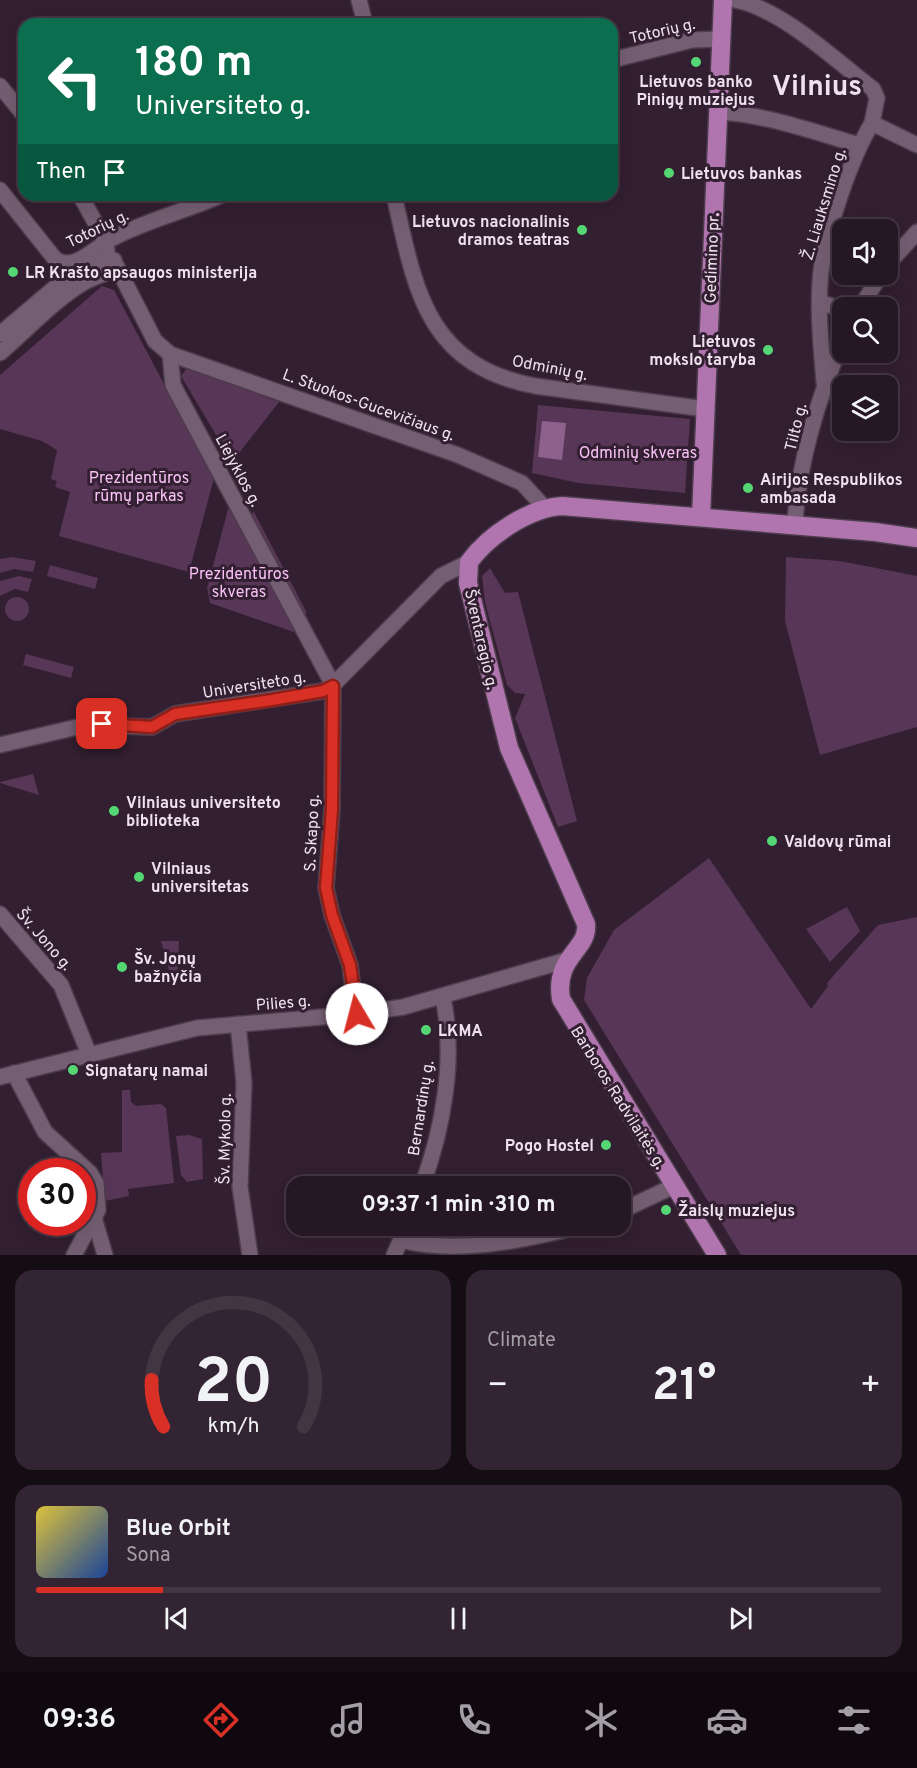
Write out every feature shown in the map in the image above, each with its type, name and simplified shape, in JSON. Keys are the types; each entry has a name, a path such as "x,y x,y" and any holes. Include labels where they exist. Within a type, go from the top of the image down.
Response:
{"main road":[{"name":"Gedimino pr.","path":"700,517 723,0"},
{"path":"469,562 522,517 545,508 592,507 897,534 917,538"},
{"name":"Šventaragio g.","path":"469,562 468,583 507,742 584,917 585,936"},
{"name":"Barboros Radvilaitės g.","path":"585,936 567,960 559,979 561,999 717,1255"}],"street":[{"path":"359,0 364,18"},
{"path":"735,0 748,3 784,21 873,89 877,98 872,123 917,145"},
{"name":"Totorių g.","path":"618,58 692,40 721,39"},
{"path":"0,86 18,108"},
{"path":"718,112 735,113 778,122 859,145"},
{"name":"Ž. Liauksmino g.","path":"824,382 820,302 821,269 830,231 859,145 872,123"},
{"name":"Totorių g.","path":"0,190 55,259 63,263 110,263"},
{"path":"83,201 110,263 155,341 170,354"},
{"name":"Totorių g.","path":"0,334 65,279 110,263 212,201"},
{"name":"Odminių g.","path":"396,201 420,298 441,333 481,368 535,386 705,409"},
{"path":"898,253 917,232"},
{"path":"0,353 76,287 110,263"},
{"path":"820,302 832,306"},
{"name":"L. Stuokos-Gucevičiaus g.","path":"170,354 459,455 522,483 545,508"},
{"name":"Liejyklos g.","path":"170,354 173,385 333,686"},
{"name":"Tilto g.","path":"795,526 797,488 824,382 833,363"},
{"name":"Universiteto g.","path":"0,745 91,725 152,727 175,714 323,691 333,686 441,576 469,562"},
{"name":"S. Skapo g.","path":"333,686 332,809 326,888 332,915 350,965 357,1014"},
{"name":"Šv. Jono g.","path":"0,914 52,971 61,985 89,1054"},
{"name":"Pilies g.","path":"7,1075 189,1029 357,1014 443,998 567,960"},
{"name":"Bernardinų g.","path":"425,1176 435,1147 442,1101 448,1039 443,998"},
{"name":"Šv. Mykolo g.","path":"238,1024 244,1083 240,1187 250,1255"},
{"path":"7,1075 45,1132 74,1158"},
{"path":"96,1183 100,1199 96,1217"},
{"path":"631,1206 674,1186"},
{"path":"96,1224 104,1252"},
{"path":"74,1255 86,1236"},
{"path":"394,1255 403,1236"},
{"path":"401,1240 426,1246 470,1246 533,1236"}],"green space":[{"name":"Prezidentūros rūmų parkas","path":"102,286 114,290 214,478 189,572 59,536 70,492 55,487 57,481 51,479 57,450 42,441 0,429 0,375"},
{"path":"187,368 279,402 232,462 181,376"},
{"name":"Odminių skveras","path":"538,405 690,419 685,493 578,483 532,473"},
{"name":"Prezidentūros skveras","path":"230,502 297,630 294,632 210,603 207,588"},
{"path":"254,512 307,613 302,616 248,515"},
{"path":"12,557 36,561 33,572 14,569 0,573 0,559"},
{"path":"786,557 840,561 917,576 917,727 820,755 785,621"},
{"path":"50,565 98,578 95,589 47,576"},
{"path":"490,568 505,593 518,592 577,821 558,827 515,718 525,694 515,693 507,685 485,602 482,576"},
{"path":"19,576 32,579 28,592 15,589 0,596 0,581"},
{"path":"17,597 25,601 29,609 25,617 17,621 9,617 5,609 9,601"},
{"path":"26,654 74,667 71,678 23,665"},
{"path":"33,774 39,795 0,783 0,782"},
{"path":"709,858 811,1009 828,986 827,983 878,925 917,917 917,1255 741,1255 584,1000 587,978 614,930"},
{"path":"847,907 860,931 830,962 806,929"},
{"path":"161,941 179,941 177,985 173,985"},
{"path":"122,1090 130,1090 131,1102 136,1106 161,1104 166,1108 174,1183 128,1189 129,1196 105,1201 101,1153 122,1152"},
{"path":"189,1135 202,1139 203,1179 187,1182 181,1175 176,1136"}],"shaded area":[{"path":"542,421 566,423 562,460 538,457"}],"place":[{"name":"Lietuvos banko Pinigų muziejus","path":"696,62"},
{"name":"Lietuvos bankas","path":"669,173"},
{"name":"Lietuvos nacionalinis dramos teatras","path":"582,230"},
{"name":"LR Krašto apsaugos ministerija","path":"13,272"},
{"name":"Lietuvos mokslo taryba","path":"768,350"},
{"name":"Airijos Respublikos ambasada","path":"748,488"},
{"name":"Vilniaus universiteto biblioteka","path":"114,811"},
{"name":"Valdovų rūmai","path":"772,841"},
{"name":"Vilniaus universitetas","path":"139,877"},
{"name":"Šv. Jonų bažnyčia","path":"122,967"},
{"name":"LKMA","path":"426,1030"},
{"name":"Signatarų namai","path":"73,1070"},
{"name":"Pogo Hostel","path":"606,1145"},
{"name":"Žaislų muziejus","path":"666,1210"}],"district":[{"name":"Vilnius","path":"817,85"}],"route":[{"path":"102,724 152,727 161,724 169,716 175,714 323,691 333,686 332,809 326,888 332,915 350,965 357,1014"}]}
